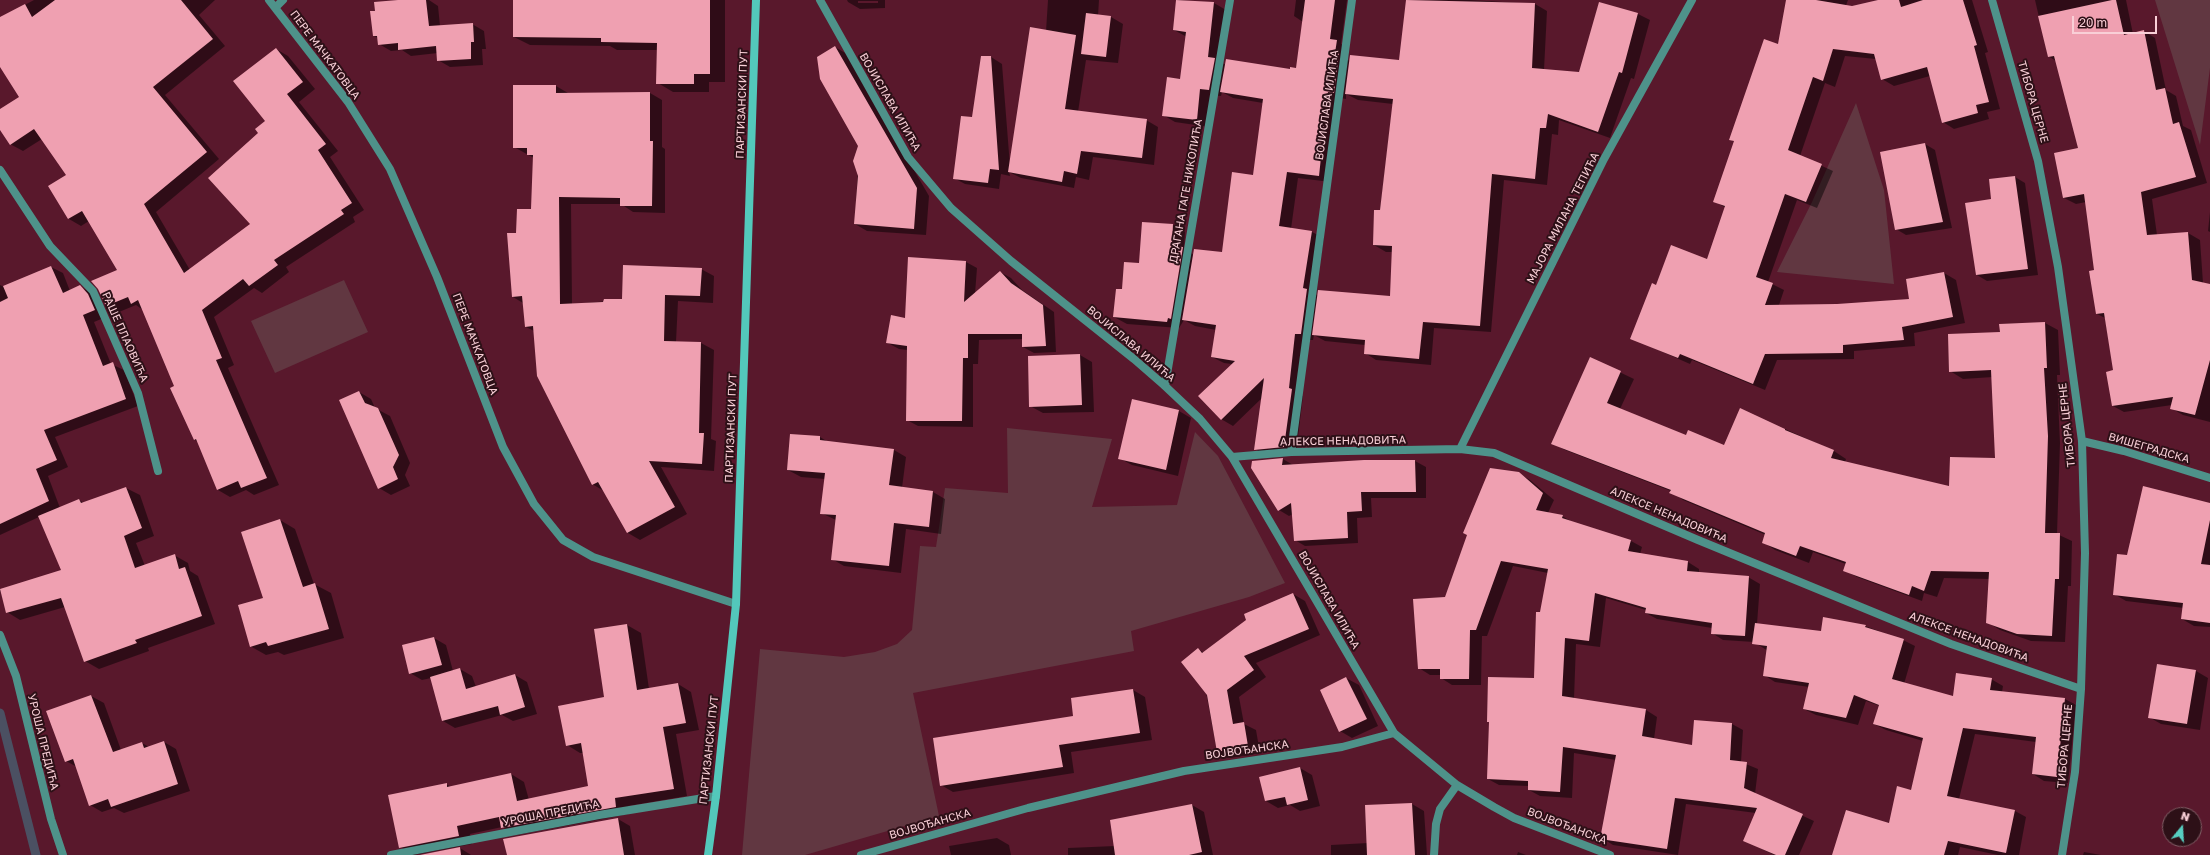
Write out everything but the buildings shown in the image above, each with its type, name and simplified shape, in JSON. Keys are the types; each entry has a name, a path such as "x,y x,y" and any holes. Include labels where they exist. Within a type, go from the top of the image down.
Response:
{"main road":[{"name":"ПАРТИЗАНСКИ ПУТ","path":"708,855 716,796 736,604 756,0"}],"street":[{"name":"ПЕРЕ МАЧКАТОВЦА","path":"268,0 276,7 348,102 390,169 437,276 503,447 534,504 563,540 593,557 736,604"},
{"path":"276,7 283,0"},
{"name":"ВОЈИСЛАВА ИЛИЋА","path":"820,0 908,157 951,208 1011,261 1134,359 1165,386 1200,419 1232,457 1394,733"},
{"name":"ДРАГАНА ГАГЕ НИКОЛИЋА","path":"1165,386 1230,0"},
{"name":"ВОЈИСЛАВА ИЛИЋА","path":"1291,452 1352,0"},
{"name":"МАЈОРА МИЛАНА ТЕПИЋА","path":"1460,449 1604,159 1692,0"},
{"name":"ТИБОРА ЦЕРНЕ","path":"1992,0 2038,161 2058,267 2082,441 2085,553 2081,689 2075,772 2062,855"},
{"name":"РАШЕ ПЛАОВИЋА","path":"0,170 50,246 93,291 138,393 158,471"},
{"name":"ВИШЕГРАДСКА","path":"2082,441 2124,451 2210,478"},
{"name":"АЛЕКСЕ НЕНАДОВИЋА","path":"1232,457 1291,452 1460,449 1494,453 1698,540 1950,644 2081,689"},
{"name":"УРОША ПРЕДИЋА","path":"0,635 16,676 51,819 63,855"},
{"name":"ВОЈВОЂАНСКА","path":"861,855 891,851 1028,808 1184,771 1342,747 1394,733 1457,785 1514,818 1610,855"},
{"path":"1434,855 1436,824 1440,809 1457,785"},
{"name":"УРОША ПРЕДИЋА","path":"391,855 599,815 716,796"}],"shaded area":[{"path":"2155,0 2210,0 2210,68 2200,145"},
{"path":"1856,103 1884,190 1894,284 1777,272 1812,202"},
{"path":"344,280 368,332 275,373 251,321"},
{"path":"1007,428 1112,439 1092,507 1177,505 1195,432 1218,456 1285,583 1249,597 1131,631 1134,651 913,693 939,816 805,855 742,855 760,649 844,657 875,652 897,644 912,630 920,546 936,547 945,488 1008,493"}],"waterway":[{"path":"0,713 36,855"}]}
